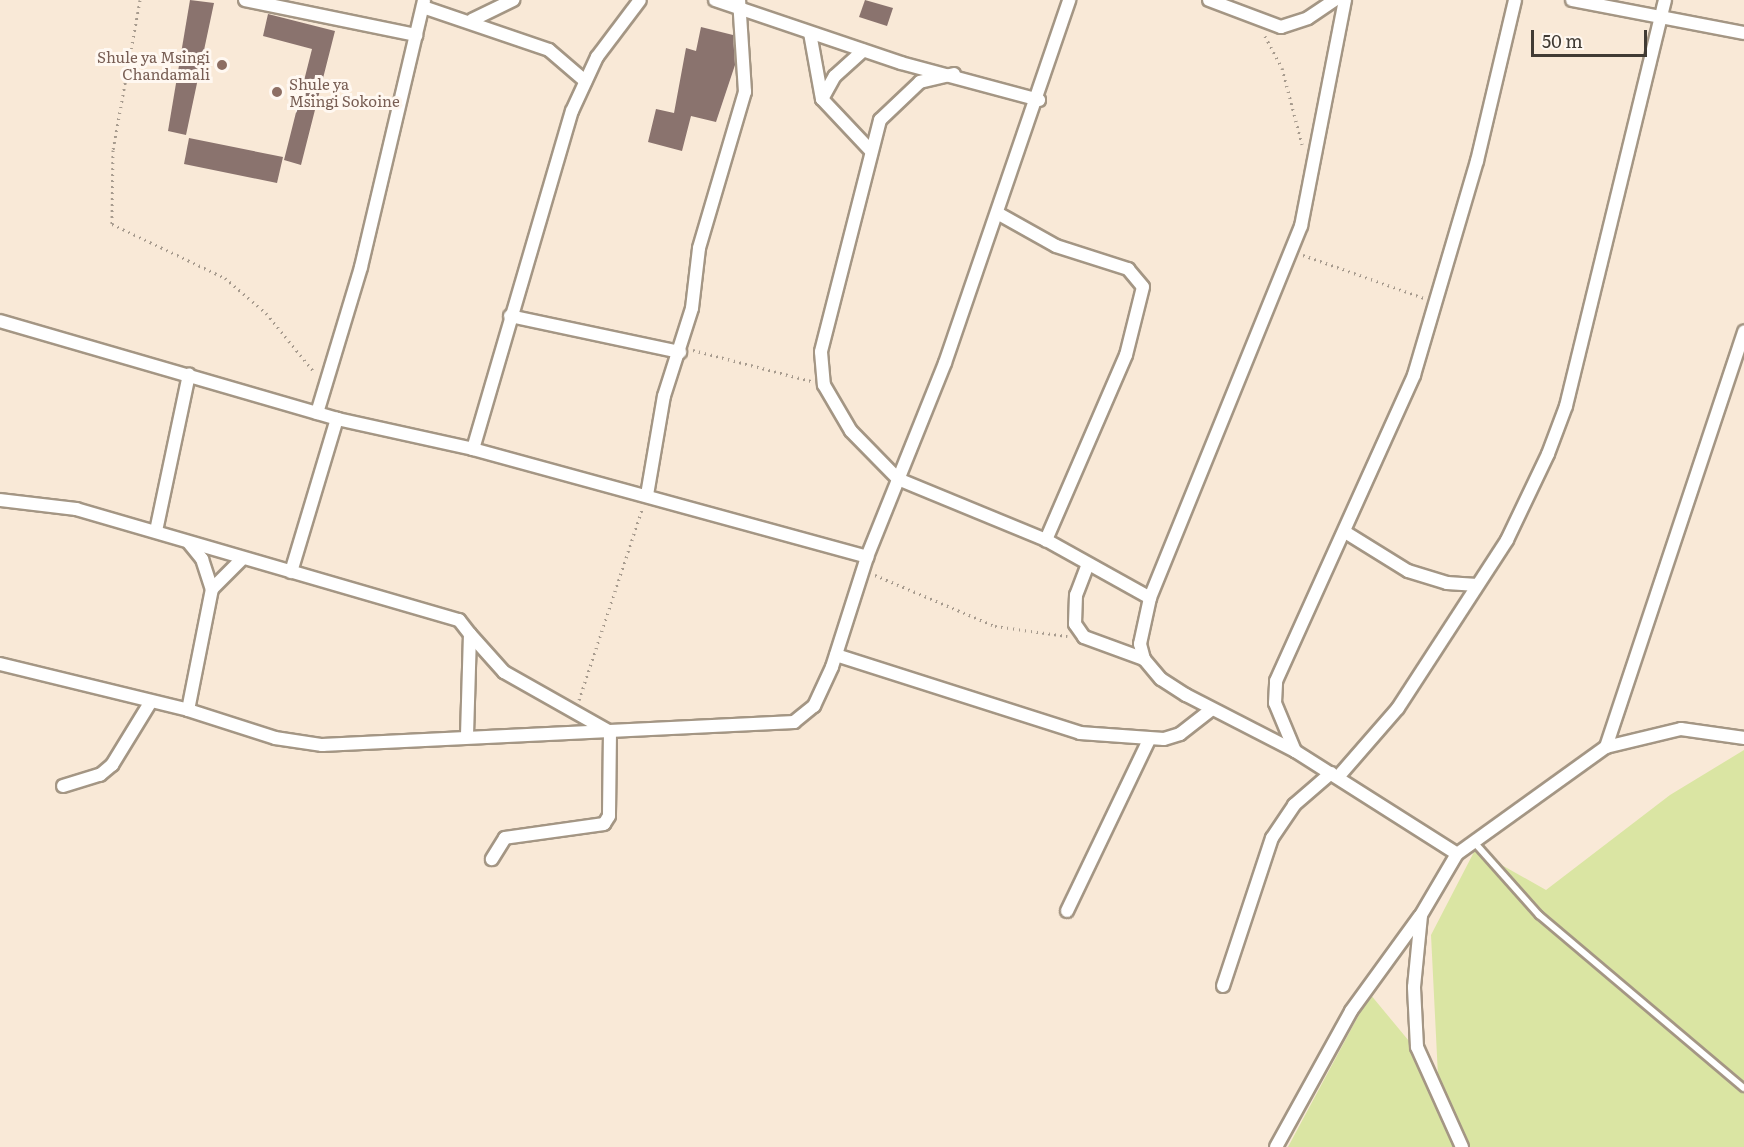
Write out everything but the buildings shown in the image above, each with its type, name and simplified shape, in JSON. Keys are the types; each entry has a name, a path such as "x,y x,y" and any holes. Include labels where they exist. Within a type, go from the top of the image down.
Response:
{"street":[{"path":"245,0 264,2 416,35"},
{"path":"472,20 513,0"},
{"path":"473,449 552,166 585,81 640,0"},
{"path":"715,0 739,3 810,33 863,51 954,74 1039,100"},
{"path":"0,664 150,703 188,710 275,738 322,744 794,723 814,706 836,655 865,563 999,214 1039,100 1069,0"},
{"path":"1209,0 1255,20 1294,25 1335,0"},
{"path":"1346,0 1316,158 1292,251 1150,598 1140,644 1144,659 1161,679 1210,710 1295,751 1457,854"},
{"path":"1295,751 1275,703 1276,681 1410,385 1478,161 1515,0"},
{"path":"1572,0 1744,33"},
{"path":"1223,986 1272,838 1288,812 1335,775 1398,708 1521,513 1566,406 1665,0"},
{"path":"317,413 361,267 423,3 549,50 585,81"},
{"path":"647,495 664,396 680,352 699,248 745,92 739,3"},
{"path":"810,33 822,99 870,150"},
{"path":"822,99 835,76 863,51"},
{"path":"954,74 920,82 900,96 880,120 870,150 821,352 824,385 851,431 898,479 1046,540 1150,598"},
{"path":"999,214 1056,246 1128,269 1143,287 1126,355 1046,540"},
{"path":"510,316 680,352"},
{"path":"0,321 338,419 473,449 647,495 865,563"},
{"path":"1606,747 1744,331"},
{"path":"156,531 189,374"},
{"path":"291,572 338,419"},
{"path":"0,500 76,508 156,531 241,560 459,620 504,672 610,732"},
{"path":"1345,532 1408,571 1447,583 1477,585"},
{"path":"188,710 212,589 202,559 189,543"},
{"path":"212,589 241,560"},
{"path":"1088,564 1074,610 1074,624 1084,637 1144,659"},
{"path":"467,736 470,634"},
{"path":"836,655 1051,728 1149,740 1180,734 1210,710"},
{"path":"63,786 100,775 112,765 150,703"},
{"path":"1276,1147 1350,1011 1421,915 1457,854 1606,747 1681,729 1744,738"},
{"path":"492,859 505,838 604,824 609,816 610,732"},
{"path":"1067,911 1149,740"},
{"path":"1421,915 1414,987 1417,1047 1462,1147"}],"lane":[{"path":"1474,841 1539,915 1744,1088"}],"path":[{"path":"140,0 113,150 112,224 225,278 266,313 326,386"},
{"path":"1255,20 1282,68 1302,146 1316,158"},
{"path":"1292,251 1434,302"},
{"path":"683,339 698,354 824,385"},
{"path":"573,712 647,495"},
{"path":"865,563 995,626 1084,637"}],"green space":[{"path":"1744,750 1744,1147 1288,1147 1370,994 1438,1076 1431,935 1475,850 1546,890 1670,795"}],"place":[{"name":"Shule ya Msingi Chandamali","path":"222,65"},
{"name":"Shule ya Msingi Sokoine","path":"277,92"}]}
